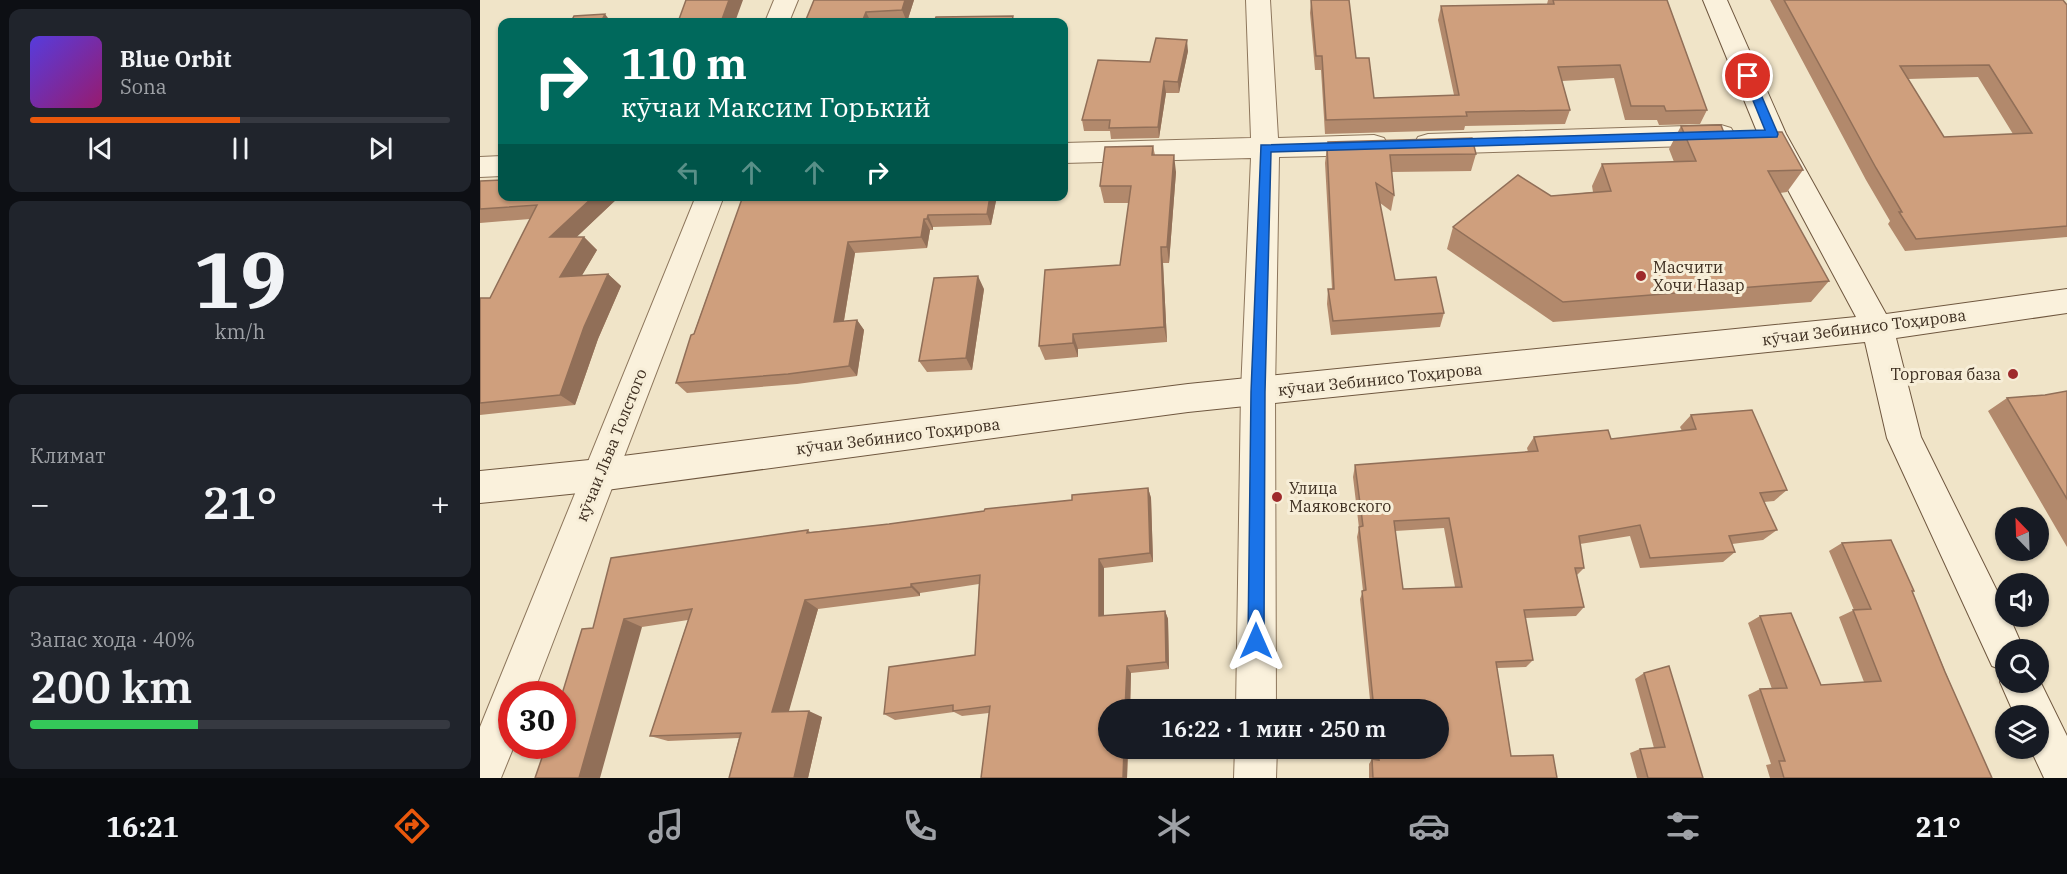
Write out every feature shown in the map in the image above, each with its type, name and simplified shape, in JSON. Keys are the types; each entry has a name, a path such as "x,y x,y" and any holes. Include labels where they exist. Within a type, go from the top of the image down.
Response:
{"street":[{"path":"779,18 786,0"},
{"path":"1256,699 1258,392 1265,148 1258,0"},
{"path":"1715,0 1773,134 1878,328 1904,438 2000,639"},
{"path":"1068,153 1773,134"},
{"path":"480,167 498,166"},
{"name":"кӯчаи Льва Толстого","path":"518,681 708,201"},
{"name":"кӯчаи Зебинисо Тоҳирова","path":"480,487 599,475 1188,399 1878,328 2067,301"},
{"name":"кӯчаи Льва Толстого","path":"480,778 498,732"},
{"path":"2049,743 2066,778"},
{"path":"1255,778 1256,759"}],"building":[{"path":"686,0 729,0 722,18 679,18"},
{"path":"814,0 905,0 902,10 866,12 864,18 807,18"},
{"path":"1311,0 1349,0 1356,58 1369,58 1374,98 1459,95 1441,6 1554,4 1553,0 1667,0 1707,110 1666,111 1664,106 1631,106 1620,65 1558,67 1570,110 1466,112 1467,116 1326,120 1322,56 1316,56"},
{"path":"1784,0 2063,0 2067,5 2067,226 1916,239","holes":["1989,65 2032,133 1944,137 1900,66"]},
{"path":"605,14 603,18 573,18 574,16"},
{"path":"1013,16 1013,18 936,17"},
{"path":"1156,38 1187,40 1178,82 1164,81 1158,127 1109,128 1110,120 1082,120 1098,60 1150,62"},
{"path":"1721,125 1724,133 1782,132 1803,170 1768,171 1829,281 1563,302 1453,227 1518,175 1551,196 1611,191 1602,164 1696,161 1681,126"},
{"path":"1472,138 1476,154 1390,155 1394,195 1376,183 1395,280 1436,277 1444,313 1333,321 1328,289 1334,289 1328,142"},
{"path":"1153,146 1152,155 1174,155 1167,247 1161,247 1164,327 1073,334 1073,343 1039,346 1045,270 1120,265 1131,186 1100,186 1105,147"},
{"path":"498,180 498,201 589,201 550,237 584,237 560,277 608,274 584,327 560,395 480,403 480,298 490,298 537,205 480,209 480,181"},
{"path":"741,201 989,201 987,214 928,215 927,219 924,219 921,237 848,242 834,322 857,320 849,366 788,374 676,383 691,335 694,334"},
{"path":"978,276 966,358 919,361 934,278"},
{"path":"2067,391 2067,499 2007,398"},
{"path":"1752,410 1787,490 1760,493 1777,530 1729,536 1735,552 1650,558 1640,525 1579,536 1584,568 1575,568 1584,607 1524,610 1533,660 1496,662 1511,756 1553,755 1557,778 1373,778 1372,759 1449,759 1449,699 1373,699 1362,591 1366,590 1359,527 1363,526 1355,465 1538,451 1534,437 1608,430 1611,439 1696,429 1691,415","holes":["1449,518 1462,587 1403,589 1394,521"]},
{"path":"1148,488 1150,553 1099,559 1099,616 1165,611 1166,662 1127,666 1126,699 1098,699 1098,759 1124,759 1123,778 981,778 990,706 953,711 953,705 884,714 889,667 975,655 980,575 911,584 911,587 805,600 772,712 809,711 794,778 729,778 741,733 650,736 692,609 624,619 579,778 535,778 542,759 576,759 576,681 566,681 582,629 593,628 611,558 808,530 807,533 889,524 984,511 985,509 1072,500 1072,495"},
{"path":"1891,540 1914,591 1912,591 1945,672 1992,778 1784,778 1779,761 1785,761 1760,689 1787,688 1760,616 1791,613 1821,685 1881,681 1853,610 1871,609 1842,543"},
{"path":"1669,666 1703,778 1648,778 1640,749 1665,747 1644,673"}],"place":[{"name":"Масчити Хочи Назар","path":"1641,276"},
{"name":"Торговая база","path":"2013,374"},
{"name":"Улица Маяковского","path":"1277,497"}],"route":[{"path":"1256,641 1258,392 1265,148 1773,134 1748,76"}]}
